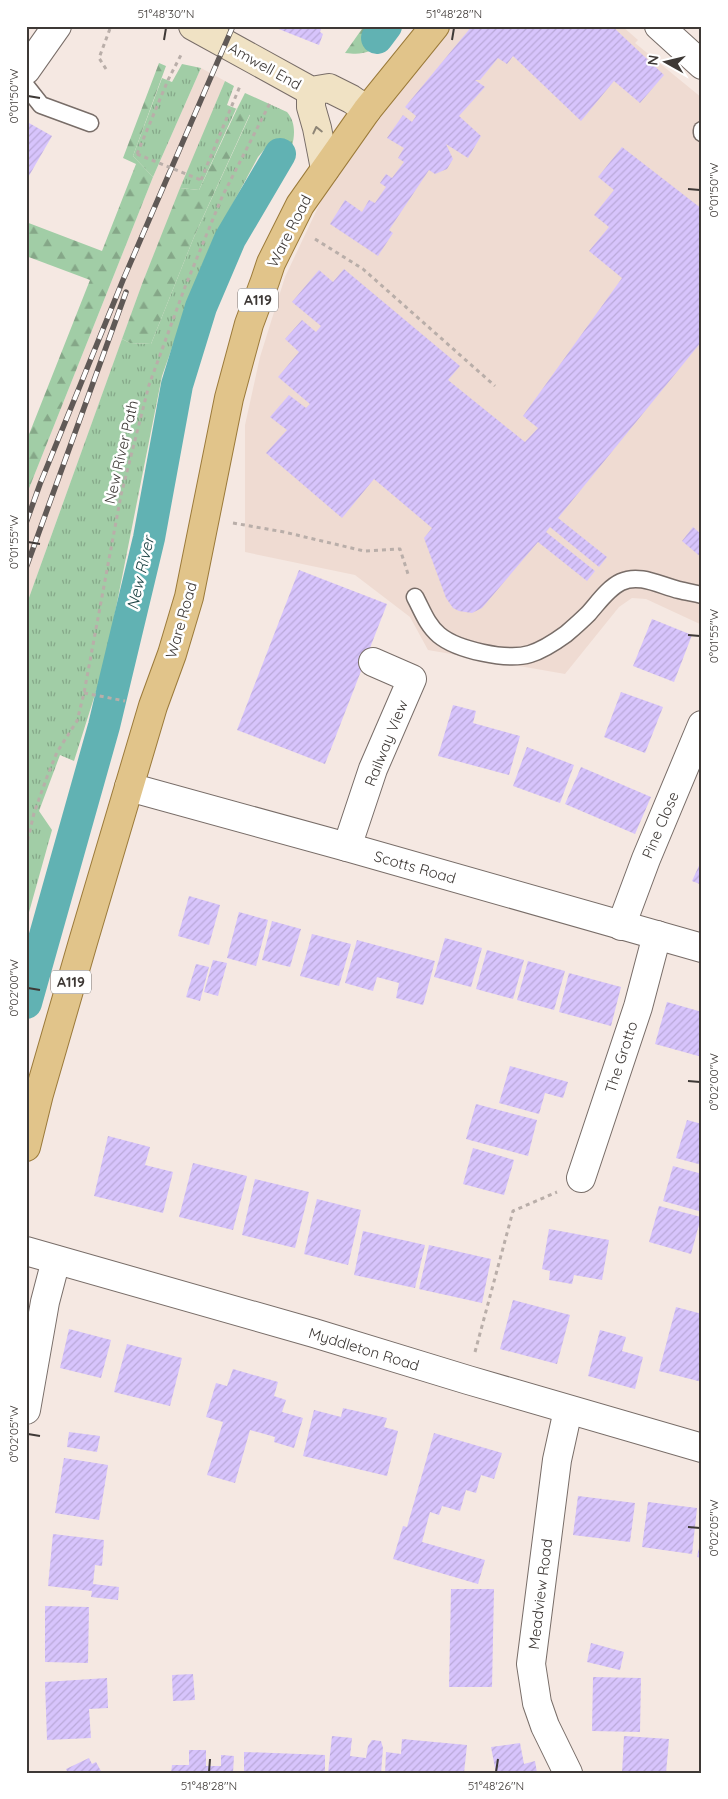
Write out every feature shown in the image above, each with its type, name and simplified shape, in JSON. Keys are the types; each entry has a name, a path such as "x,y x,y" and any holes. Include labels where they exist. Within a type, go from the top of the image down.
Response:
{"main road":[{"name":"A119","path":"367,110 435,26"},
{"name":"Ware Road","path":"26,1147 44,1075 129,787 189,597 229,398 249,324 272,263 300,205 367,110"}],"street":[{"path":"26,70 58,26"},
{"name":"Amwell End","path":"193,26 311,91 329,88 351,99 367,110"},
{"path":"659,26 702,65"},
{"name":"Amwell End","path":"311,91 311,107 325,169"},
{"name":"Railway View","path":"347,847 373,769 412,679 373,662"},
{"name":"Pine Close","path":"621,926 646,858 702,725"},
{"name":"Scotts Road","path":"129,787 702,948"},
{"name":"The Grotto","path":"581,1178 638,1007 657,935"},
{"name":"Myddleton Road","path":"26,1251 314,1333 568,1410 702,1448"},
{"path":"26,1410 45,1302 56,1260"},
{"name":"Meadview Road","path":"568,1410 557,1460 532,1664 537,1703 545,1726 568,1773"}],"lane":[{"path":"26,86 41,105 90,123"},
{"path":"415,597 428,623 439,635 452,644 494,654 528,655 544,649 565,634 620,582 633,579 648,580 702,595"}],"path":[{"path":"106,70 99,58 111,26"},
{"name":"New River Path","path":"26,848 34,813 47,777 57,752 76,721 84,693 121,494 149,385 185,287 222,197 283,76"},
{"path":"168,80 136,154 201,180 232,107"},
{"path":"311,248 315,238 363,269 495,386"},
{"path":"206,517 284,532 364,551 400,549"},
{"path":"84,693 129,702"},
{"path":"468,1380 513,1211 556,1192 581,1178"}],"shaded area":[{"path":"452,26 622,26 638,40 635,43 702,98 702,625 646,599 632,598 619,607 565,674 428,650 410,617 355,575 245,552 245,425 260,357 285,277 321,201 375,117"},
{"path":"201,68 225,81 142,284 26,606 26,496 153,177"}],"green space":[{"path":"364,26 375,26 370,33 383,43 366,52 357,54 345,53"},
{"path":"159,63 166,66 133,156 153,177 26,496 26,442 90,280 26,256 26,222 102,251 136,164 123,158"},
{"path":"182,64 201,68 153,177 133,156 162,78 172,82"},
{"path":"225,81 234,86 227,105 237,109 245,93 287,112 291,117 294,129 292,148 288,160 268,145 258,157 212,242 197,277 162,376 105,663 74,761 60,755 39,811 52,830 26,923 26,606 122,339 130,343 151,344 194,237 250,115 236,109 199,190 180,188"},
{"path":"237,109 250,114 194,237 151,344 130,343 122,339 180,188 199,190"}],"building":[{"path":"271,26 322,26 320,32 323,34 319,45"},
{"path":"472,26 612,26 664,75 640,103 614,81 581,121 513,56 507,64 498,58 480,80 475,80 485,87 459,116 481,136 468,158 446,144 453,159 447,169 435,174 429,170 389,230 393,233 378,256 330,224 345,200 362,212 369,200 375,203 386,187 380,183 386,174 392,178 404,162 398,158 404,148 387,138 403,115 412,122 416,116 405,107"},
{"path":"29,123 52,136 26,181 26,129"},
{"path":"622,147 702,209 702,341 558,518 607,557 599,567 550,527 546,532 595,571 587,581 538,542 482,608 472,613 459,611 453,608 446,598 424,538 432,528 374,479 342,518 266,453 287,430 270,417 289,395 306,408 310,404 278,377 299,352 285,339 302,320 316,332 321,326 292,302 319,270 333,282 344,269 460,366 448,380 525,442 538,428 523,416 622,278 589,251 609,227 594,215 614,190 598,177"},
{"path":"693,527 702,535 702,558 682,541"},
{"path":"299,570 387,604 325,764 237,730"},
{"path":"652,619 692,635 674,682 633,666"},
{"path":"621,692 663,707 645,753 604,737"},
{"path":"453,705 476,711 473,723 520,736 509,775 438,756"},
{"path":"527,747 574,765 560,803 513,786"},
{"path":"581,767 651,797 635,834 565,804"},
{"path":"702,859 702,885 692,881"},
{"path":"189,896 220,905 209,945 178,936"},
{"path":"239,912 268,920 256,966 227,958"},
{"path":"272,921 301,929 290,967 262,960"},
{"path":"312,934 351,944 339,986 300,976"},
{"path":"445,938 482,948 471,987 434,977"},
{"path":"357,940 435,961 423,1005 396,998 399,983 377,977 373,991 345,983"},
{"path":"487,950 524,960 513,999 476,989"},
{"path":"213,960 227,963 218,996 204,992"},
{"path":"528,961 565,971 554,1010 517,1000"},
{"path":"196,964 209,967 200,1001 186,997"},
{"path":"569,973 621,987 611,1026 559,1012"},
{"path":"667,1002 702,1012 702,1057 655,1044"},
{"path":"510,1066 568,1082 563,1098 545,1093 539,1114 499,1103"},
{"path":"476,1104 537,1120 528,1156 466,1139"},
{"path":"687,1120 702,1124 702,1165 676,1158"},
{"path":"108,1136 150,1147 145,1165 173,1172 163,1213 94,1196"},
{"path":"473,1148 514,1160 504,1195 463,1184"},
{"path":"193,1163 247,1176 233,1230 179,1217"},
{"path":"673,1166 702,1174 702,1212 663,1201"},
{"path":"255,1179 309,1192 295,1248 242,1235"},
{"path":"317,1199 361,1210 348,1265 304,1254"},
{"path":"659,1206 701,1217 691,1254 649,1242"},
{"path":"549,1229 609,1240 602,1280 574,1275 572,1284 549,1280 550,1271 542,1269"},
{"path":"363,1231 425,1245 415,1288 354,1275"},
{"path":"429,1245 491,1259 482,1303 419,1289"},
{"path":"513,1300 570,1315 557,1364 500,1349"},
{"path":"676,1307 702,1314 702,1382 659,1371"},
{"path":"69,1329 111,1340 101,1378 60,1368"},
{"path":"600,1330 626,1337 622,1351 643,1357 635,1389 588,1376"},
{"path":"127,1344 182,1358 170,1406 114,1392"},
{"path":"233,1369 278,1382 274,1396 286,1400 282,1412 303,1418 294,1448 274,1442 275,1437 250,1430 235,1483 207,1475 223,1422 206,1417 216,1383 227,1386"},
{"path":"343,1408 387,1418 384,1427 398,1431 387,1476 303,1456 314,1410 341,1417"},
{"path":"69,1432 100,1436 97,1452 67,1447"},
{"path":"434,1433 502,1453 494,1479 481,1475 476,1493 466,1490 460,1511 442,1506 439,1515 430,1512 422,1542 485,1560 478,1584 393,1559 403,1526 407,1527"},
{"path":"64,1458 108,1465 99,1520 55,1513"},
{"path":"578,1496 635,1503 630,1542 573,1535"},
{"path":"648,1502 697,1508 692,1554 642,1547"},
{"path":"53,1534 104,1540 102,1566 95,1565 93,1584 119,1587 118,1600 91,1597 92,1591 48,1586"},
{"path":"702,1539 702,1558 697,1557"},
{"path":"451,1589 494,1589 492,1687 449,1687"},
{"path":"45,1606 89,1607 88,1663 45,1662"},
{"path":"591,1643 624,1652 620,1670 587,1662"},
{"path":"193,1674 195,1700 173,1701 172,1675"},
{"path":"593,1677 641,1678 640,1732 592,1731"},
{"path":"107,1678 108,1708 89,1709 91,1738 47,1740 45,1682"},
{"path":"332,1736 352,1738 350,1756 366,1758 368,1746 372,1740 381,1741 383,1748 381,1773 328,1773"},
{"path":"624,1736 669,1739 666,1773 622,1773"},
{"path":"402,1739 467,1745 464,1773 385,1773 386,1752 401,1754"},
{"path":"520,1743 524,1764 535,1761 537,1773 496,1773 491,1747"},
{"path":"189,1750 206,1750 206,1766 221,1766 221,1755 234,1756 233,1773 171,1773 172,1765 189,1765"},
{"path":"244,1752 325,1755 325,1773 244,1773"},
{"path":"89,1758 92,1764 96,1762 102,1773 68,1773 66,1769"}],"waterway":[{"name":"New River","path":"377,38 386,26"},
{"name":"New River","path":"26,1003 104,726 149,538 177,385 201,307 230,239 280,154"}],"railway":[{"path":"26,523 123,280 233,26"},
{"path":"26,568 126,292"}]}
